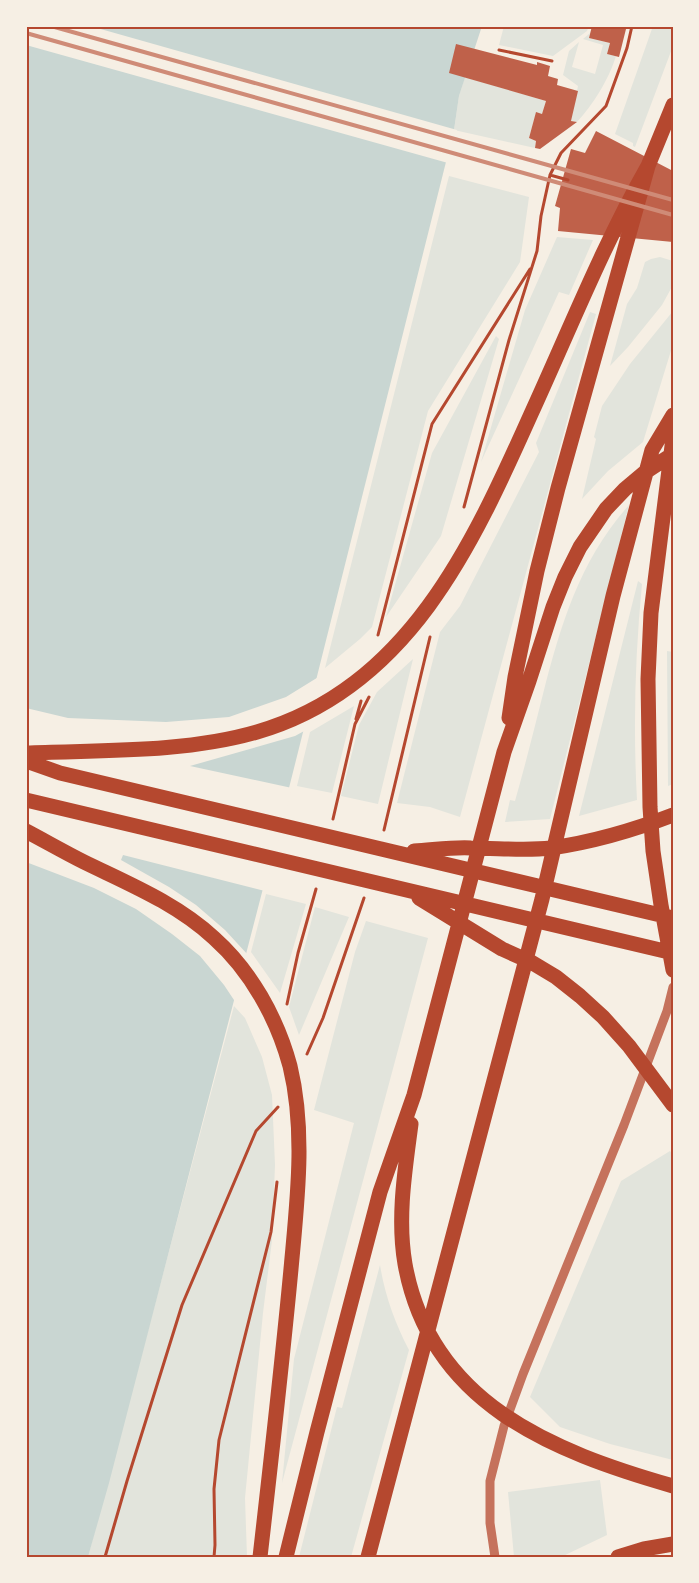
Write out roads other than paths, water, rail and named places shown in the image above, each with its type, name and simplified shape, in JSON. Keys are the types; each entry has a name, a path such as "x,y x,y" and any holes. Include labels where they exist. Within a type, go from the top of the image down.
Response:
{"highway":[{"path":"504,752 515,677 537,571 573,432 648,166 673,104"},
{"path":"26,753 160,748 218,741 258,732 322,705 377,665 422,616 443,587 467,548 488,509 625,207 648,166"},
{"path":"368,1557 542,899 613,596 652,450 673,415"},
{"path":"673,438 651,613 648,679 650,807 653,851 673,970"},
{"path":"286,1557 380,1192 414,1095 504,752 553,607 580,547 606,509 644,473 673,454"},
{"path":"26,761 60,773 673,918"},
{"path":"26,800 673,953"},
{"path":"398,852 471,848 512,850 550,848 595,840 645,826 673,815"},
{"path":"26,831 82,861 146,891 185,915 214,938 238,963 255,987 270,1012 281,1038 290,1067 296,1099 298,1130 297,1202 287,1317 260,1557"},
{"path":"407,890 502,949 531,962 556,977 580,996 603,1017 628,1046 673,1105"},
{"path":"414,1095 403,1190 402,1236 405,1263 410,1288 420,1314 431,1338 444,1359 480,1398 512,1421 598,1463 673,1486"},
{"path":"618,1557 644,1549 673,1544"}],"street":[{"path":"495,1557 490,1523 490,1481 504,1426 624,1125 667,1011 673,987"}],"railway":[{"path":"51,26 673,200"},
{"path":"26,33 673,215"}]}
